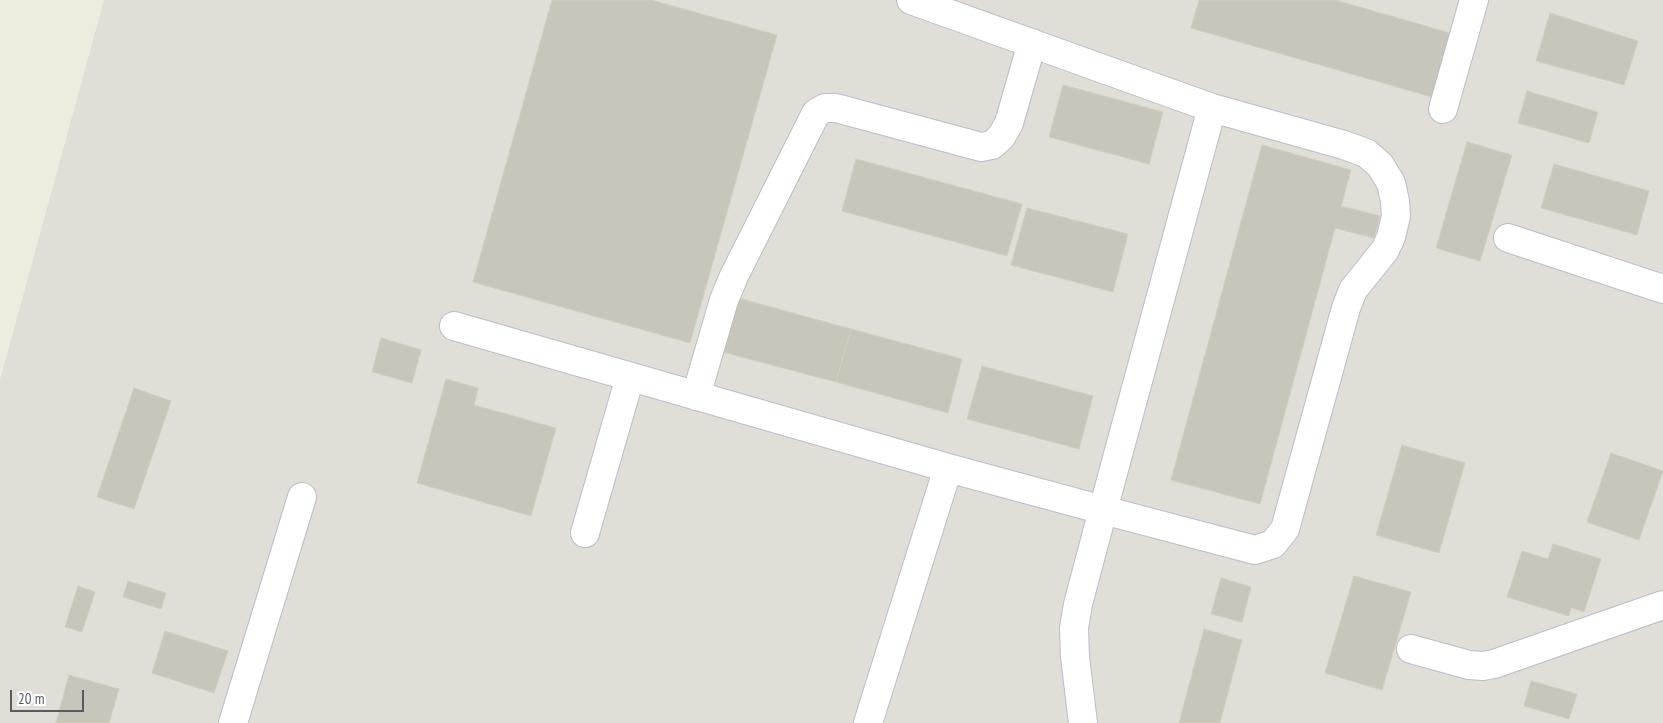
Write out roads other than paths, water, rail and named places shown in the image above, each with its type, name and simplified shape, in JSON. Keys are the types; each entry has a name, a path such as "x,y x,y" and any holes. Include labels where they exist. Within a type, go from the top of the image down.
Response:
{"lane":[{"path":"454,326 948,468 1103,510 1255,550 1273,544 1285,530 1346,308 1353,290 1385,250 1391,237 1396,216 1395,201 1391,183 1380,165 1366,153 1344,145 1212,108 911,0"},
{"path":"1443,109 1474,0"},
{"path":"696,396 724,300 734,276 816,113 825,108 836,108 981,148 992,145 1001,137 1009,123 1032,43"},
{"path":"1083,723 1075,657 1074,628 1078,604 1212,108"},
{"path":"1508,238 1663,290"},
{"path":"585,533 630,377"},
{"path":"868,723 948,468"},
{"path":"233,723 302,497"},
{"path":"1410,649 1469,665 1483,666 1494,664 1663,605"}]}
